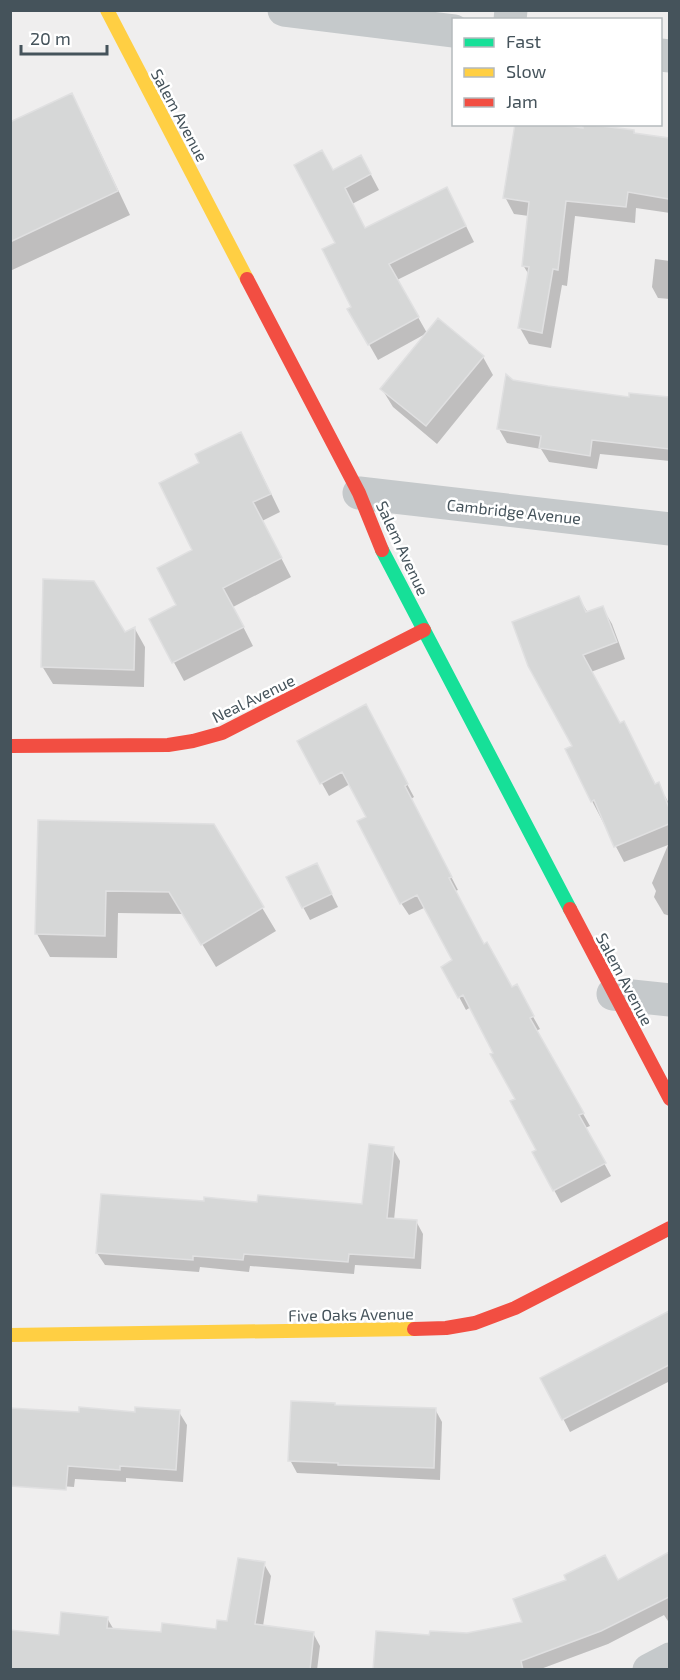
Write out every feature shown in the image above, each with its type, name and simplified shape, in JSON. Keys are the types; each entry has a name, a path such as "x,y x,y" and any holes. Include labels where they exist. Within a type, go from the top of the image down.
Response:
{"main road":[{"name":"Salem Avenue","path":"107,10 359,494 383,553 669,1099"},
{"name":"Neal Avenue","path":"10,746 140,747 168,746 194,741 222,733 244,723 424,630"},
{"name":"Five Oaks Avenue","path":"10,1335 446,1328 475,1323 515,1308 669,1228"}],"street":[{"path":"284,10 452,31"},
{"name":"Cambridge Avenue","path":"359,494 669,529"},
{"path":"613,994 669,1000"},
{"path":"649,1670 669,1659"}],"building":[{"path":"72,93 118,191 10,242 10,122"},
{"path":"515,126 583,128 583,126 601,126 669,138 669,199 628,192 626,207 566,201 558,270 553,269 542,333 518,328 529,267 522,266 529,202 503,198"},
{"path":"322,150 333,170 361,155 371,174 345,188 365,228 447,187 466,226 389,264 419,317 368,345 347,309 351,307 322,249 335,243 294,165"},
{"path":"438,318 484,356 426,426 380,389"},
{"path":"506,374 513,380 548,386 629,397 629,393 669,397 669,449 592,440 590,456 539,448 541,436 497,429"},
{"path":"241,432 271,494 253,502 282,558 223,588 244,627 172,663 149,619 176,605 157,568 192,550 159,483 199,463 195,454"},
{"path":"43,579 94,581 125,632 135,627 134,670 41,667"},
{"path":"579,596 586,612 603,606 617,642 583,655 620,723 624,721 655,784 659,782 669,808 669,824 614,847 594,800 591,802 565,749 572,746 528,666 512,622"},
{"path":"366,704 408,784 405,786 452,877 449,878 484,944 487,942 512,987 517,984 534,1016 530,1018 584,1113 579,1115 606,1163 553,1191 532,1152 536,1150 510,1101 515,1099 490,1054 493,1053 463,995 458,998 441,967 452,960 417,895 400,904 357,821 366,817 342,772 320,784 297,741"},
{"path":"38,820 214,824 264,907 201,945 169,892 106,891 105,936 35,934"},
{"path":"317,863 332,894 302,908 286,877"},
{"path":"369,1144 394,1147 387,1218 417,1220 414,1258 349,1254 348,1262 244,1254 243,1260 193,1256 193,1260 96,1253 101,1194 204,1201 204,1197 257,1202 258,1195 362,1204"},
{"path":"669,1311 669,1365 562,1420 540,1378"},
{"path":"291,1401 335,1403 335,1405 436,1408 434,1468 288,1461"},
{"path":"79,1407 135,1412 135,1407 180,1410 176,1470 120,1466 120,1470 68,1466 66,1490 10,1486 10,1408 79,1412"},
{"path":"669,1552 669,1597 601,1631 521,1661 523,1670 373,1670 376,1631 429,1635 430,1631 467,1633 522,1622 513,1599 566,1580 564,1575 605,1555 618,1580"},
{"path":"238,1558 265,1562 255,1624 314,1632 310,1670 10,1670 10,1630 59,1635 61,1612 108,1617 107,1628 161,1632 162,1623 216,1629 217,1620 227,1621"}],"traffic: fast":[{"path":"382,550 570,909"}],"traffic: slow":[{"path":"107,10 247,279"},
{"path":"10,1335 414,1329"}],"traffic: jam":[{"path":"247,279 359,493 382,550"},
{"path":"10,746 168,745 222,733 424,630"},
{"path":"570,909 670,1099"},
{"path":"414,1329 446,1328 475,1323 515,1308 670,1228"}]}
